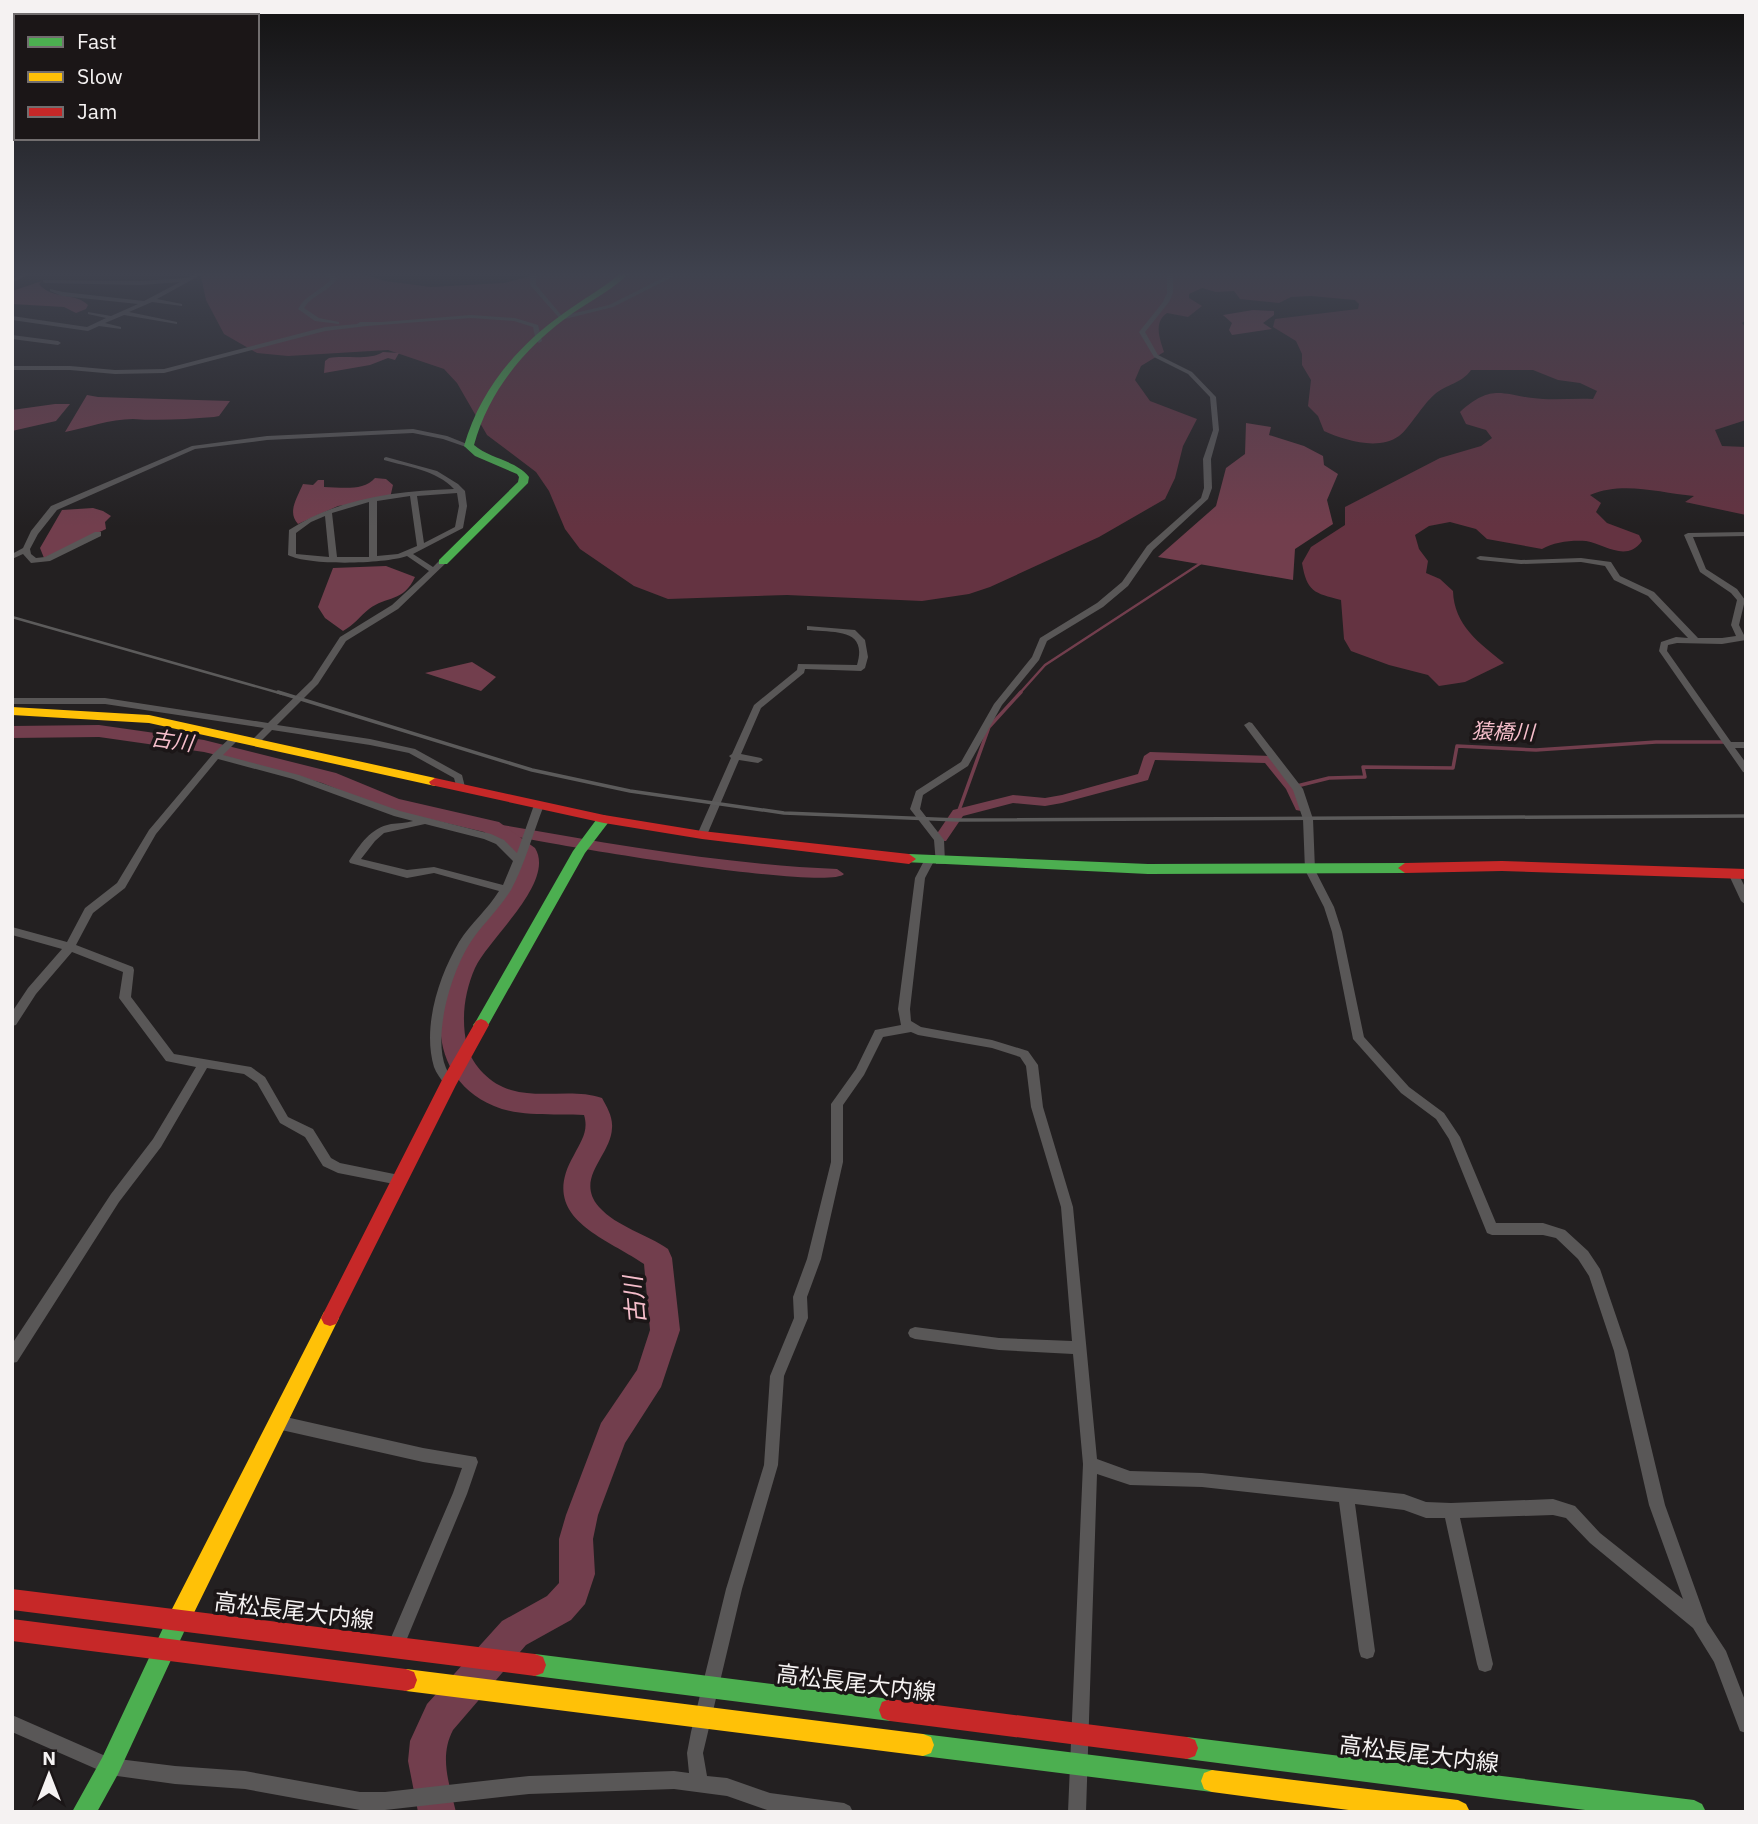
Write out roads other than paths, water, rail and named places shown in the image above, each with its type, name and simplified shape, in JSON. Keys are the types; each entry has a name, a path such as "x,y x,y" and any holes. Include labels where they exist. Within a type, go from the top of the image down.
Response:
{"street":[{"path":"12,368 164,371 217,357"},
{"path":"469,446 477,415 484,403 525,357"},
{"path":"910,1028 906,1023 904,1009 920,877 935,861 939,841 915,809 914,803 919,793 965,764 998,704 1036,658 1043,640 1100,605 1125,584 1150,548 1196,510 1208,488 1207,459 1216,430 1213,397 1190,373 1158,357"},
{"path":"12,557 26,549 43,518 54,508 194,447 267,438 413,431 445,437 469,446 478,454 520,472 523,483 395,607 343,639 332,652 321,676 255,742"},
{"path":"386,459 449,478 461,491 463,506 459,528 398,557 332,556 315,560 292,555 292,532 342,506 461,491"},
{"path":"414,496 420,545"},
{"path":"373,501 373,557"},
{"path":"328,512 332,556"},
{"path":"26,549 27,555 34,561 41,561 98,534"},
{"path":"1743,637 1735,625 1741,600 1734,591 1703,570 1688,535 1746,534"},
{"path":"407,553 438,566"},
{"path":"1480,558 1521,562 1581,560 1608,564 1617,578 1651,594 1695,640"},
{"path":"702,835 757,707 802,671 801,666 861,668 864,657 861,640 852,632 810,628"},
{"path":"1743,637 1664,644 1663,651 1746,770"},
{"path":"12,701 105,701 412,751 459,776 460,787"},
{"path":"12,711 117,715 232,741 255,742 604,819 702,835 935,861 1310,870 1502,866 1739,874 1746,901"},
{"path":"1249,726 1296,787 1308,819 1310,870 1329,907 1337,932 1359,1039 1405,1090 1421,1099 1447,1126 1492,1229 1544,1229 1560,1234 1583,1255 1595,1273 1621,1351 1657,1505 1699,1622 1720,1657 1746,1725"},
{"path":"12,1021 32,990 71,947 89,911 121,885 152,832 232,741"},
{"path":"1728,743 1746,745"},
{"path":"217,755 296,777 423,821 494,839 518,857"},
{"path":"734,756 758,760"},
{"path":"451,1079 440,1073 436,1056 437,1026 448,979 463,944 506,889 539,804"},
{"path":"84,1812 110,1766 163,1649 451,1079 580,851 604,819"},
{"path":"423,821 408,828 387,828 377,833 354,861 407,874 434,870 506,889"},
{"path":"12,931 71,947 129,970 125,998 170,1058 247,1070 261,1080 284,1120 309,1133 327,1162 338,1168 399,1180"},
{"path":"699,1781 695,1753 703,1717 757,1506 771,1465 777,1376 801,1318 800,1297 814,1259 837,1162 839,1098 860,1072 879,1033 910,1028 1024,1054 1032,1065 1037,1107 1066,1207 1090,1464 1077,1812"},
{"path":"12,1357 115,1198 157,1143 204,1063"},
{"path":"915,1333 999,1344 1079,1348"},
{"path":"277,1422 423,1455 471,1462 395,1647"},
{"path":"1090,1464 1130,1478 1202,1480 1346,1495 1404,1502 1426,1510 1553,1507 1570,1511 1595,1538 1699,1622"},
{"path":"1346,1495 1367,1651"},
{"path":"1451,1511 1485,1664"},
{"name":"高松長尾大内線","path":"12,1599 1694,1812"},
{"path":"12,1630 1458,1812"},
{"path":"12,1723 110,1766 175,1775 245,1780 386,1807 449,1792 631,1779 699,1781 770,1802 844,1812"}],"waterway":[{"path":"1019,694 1045,665 1201,563"},
{"path":"958,813 989,727 1021,692"},
{"name":"古川","path":"12,732 99,731 204,746 261,759 329,778 393,804 491,827 527,853 523,882 517,894 474,948 455,990 451,1032 456,1052 466,1070 481,1086 502,1098 521,1102 593,1105 599,1118 599,1130 580,1168 577,1190 582,1204 599,1224 658,1258 665,1330 650,1377 612,1434 582,1515 576,1539 578,1574 573,1592 559,1608 514,1633 440,1717 428,1741 426,1761 437,1812"},
{"name":"猿橋川","path":"1297,786 1329,778 1365,777 1363,767 1453,768 1457,746 1536,750 1656,742 1726,742"},
{"path":"941,838 958,813 1013,799 1045,802 1062,799 1144,777 1150,756 1269,759 1292,788 1301,807"},
{"path":"491,827 706,863 837,874"}],"railway":[{"path":"12,617 283,694"},
{"path":"278,692 532,770 630,791 784,813 958,820 1746,816"}]}
